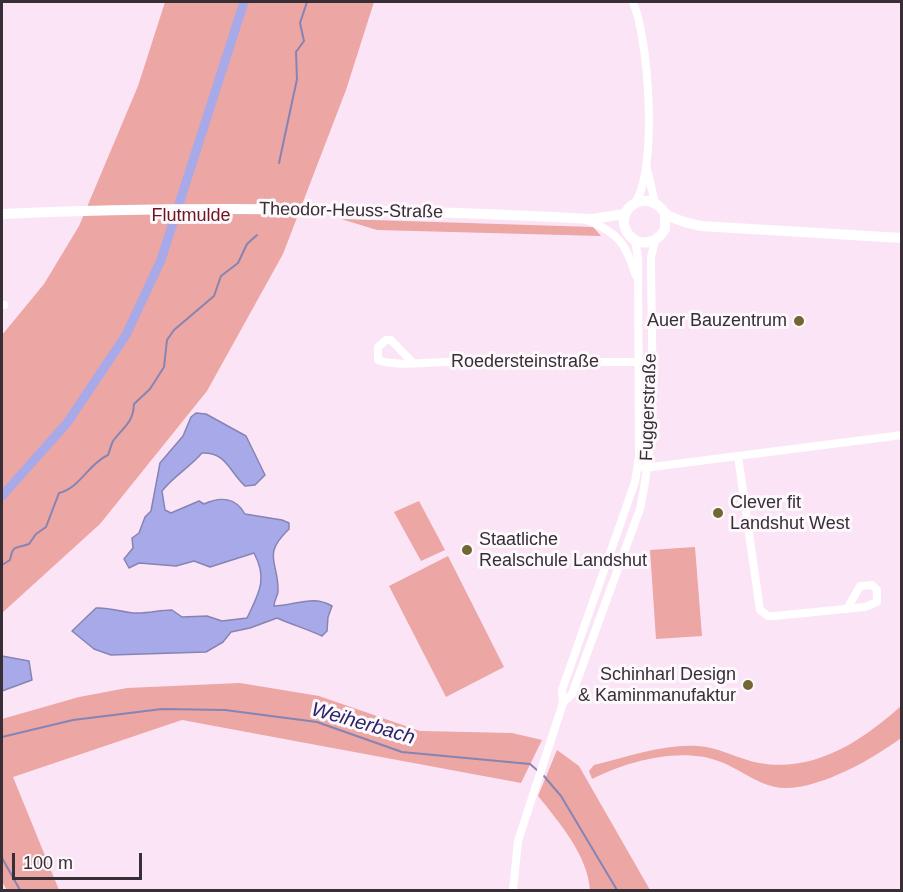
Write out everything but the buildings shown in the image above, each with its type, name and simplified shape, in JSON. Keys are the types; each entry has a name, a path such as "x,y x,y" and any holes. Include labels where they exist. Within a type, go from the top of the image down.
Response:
{"main road":[{"path":"701,226 645,243 635,240 625,229 625,214 635,203 645,200 655,203 665,214 701,226 902,238"},
{"name":"Theodor-Heuss-Straße","path":"2,214 87,209 342,209 587,219 625,214"},
{"path":"659,237 666,224 665,214"},
{"name":"Theodor-Heuss-Straße","path":"587,219 625,229"}],"street":[{"path":"633,2 646,55 646,165 655,203"},
{"path":"635,203 646,165"},
{"path":"587,219 603,226 621,240 638,283"},
{"name":"Fuggerstraße","path":"563,703 572,694 640,509 652,430 651,257 659,237"},
{"name":"Fuggerstraße","path":"513,891 518,841 563,703 562,690 626,515 636,470 639,362 635,240"},
{"name":"Roedersteinstraße","path":"412,362 390,340 386,340 378,347 378,360 412,362 639,362"},
{"path":"636,470 902,435"},
{"path":"738,456 760,610 768,616 776,616 847,609"}],"green space":[{"name":"Flutmulde","path":"165,2 374,2 346,90 283,254 207,391 100,524 2,613 2,335 44,284 79,226 138,86"},
{"path":"341,219 593,227 601,236 377,230"},
{"path":"419,501 445,550 421,561 394,512"},
{"path":"695,547 702,636 656,639 650,550"},
{"path":"448,556 504,667 446,697 389,586"},
{"path":"240,683 319,696 420,731 512,733 542,740 521,783 182,720 13,777 59,890 7,890 2,882 2,719 79,697 127,688"},
{"path":"901,706 901,738 846,771 814,784 784,788 767,785 721,762 690,755 638,761 592,779 589,771 594,765 646,752 684,746 713,749 759,763 779,765 799,763 818,759 853,742"},
{"path":"557,750 579,766 650,890 590,890 588,877 578,852 538,796"}],"water":[{"path":"196,413 206,414 246,436 265,475 255,485 245,486 222,459 202,453 162,491 165,510 171,513 199,501 204,504 222,499 233,502 245,514 289,523 289,529 273,553 278,582 274,606 318,601 332,606 327,631 322,636 277,618 231,632 223,642 206,652 111,655 94,649 72,631 96,608 138,613 172,610 182,617 207,616 222,621 247,618 255,601 261,578 254,553 210,567 194,561 176,566 139,563 129,568 124,559 133,548 132,538 139,533 145,517 151,511 160,463 183,436 191,417"},
{"path":"2,656 29,661 32,680 2,691"}],"waterway":[{"name":"Flutmulde","path":"2,496 67,423 126,335 161,260 244,2"},
{"path":"279,163 297,79 296,52 304,41 300,23 307,2"},
{"path":"2,565 10,560 14,549 29,544 36,534 46,527 59,493 73,486 95,464 108,455 113,441 130,421 134,404 150,389 164,367 167,340 174,330 214,296 221,276 238,263 247,244 257,235"},
{"name":"Weiherbach","path":"2,737 73,720 162,709 225,710 317,722 402,752 530,764 538,771"},
{"name":"Weiherbach","path":"543,775 561,796 617,890"},
{"path":"2,858 20,890"}],"place":[{"name":"Auer Bauzentrum","path":"799,321"},
{"name":"Clever fit Landshut West","path":"718,513"},
{"name":"Staatliche Realschule Landshut","path":"467,550"},
{"name":"Schinharl Design & Kaminmanufaktur","path":"748,685"}]}
